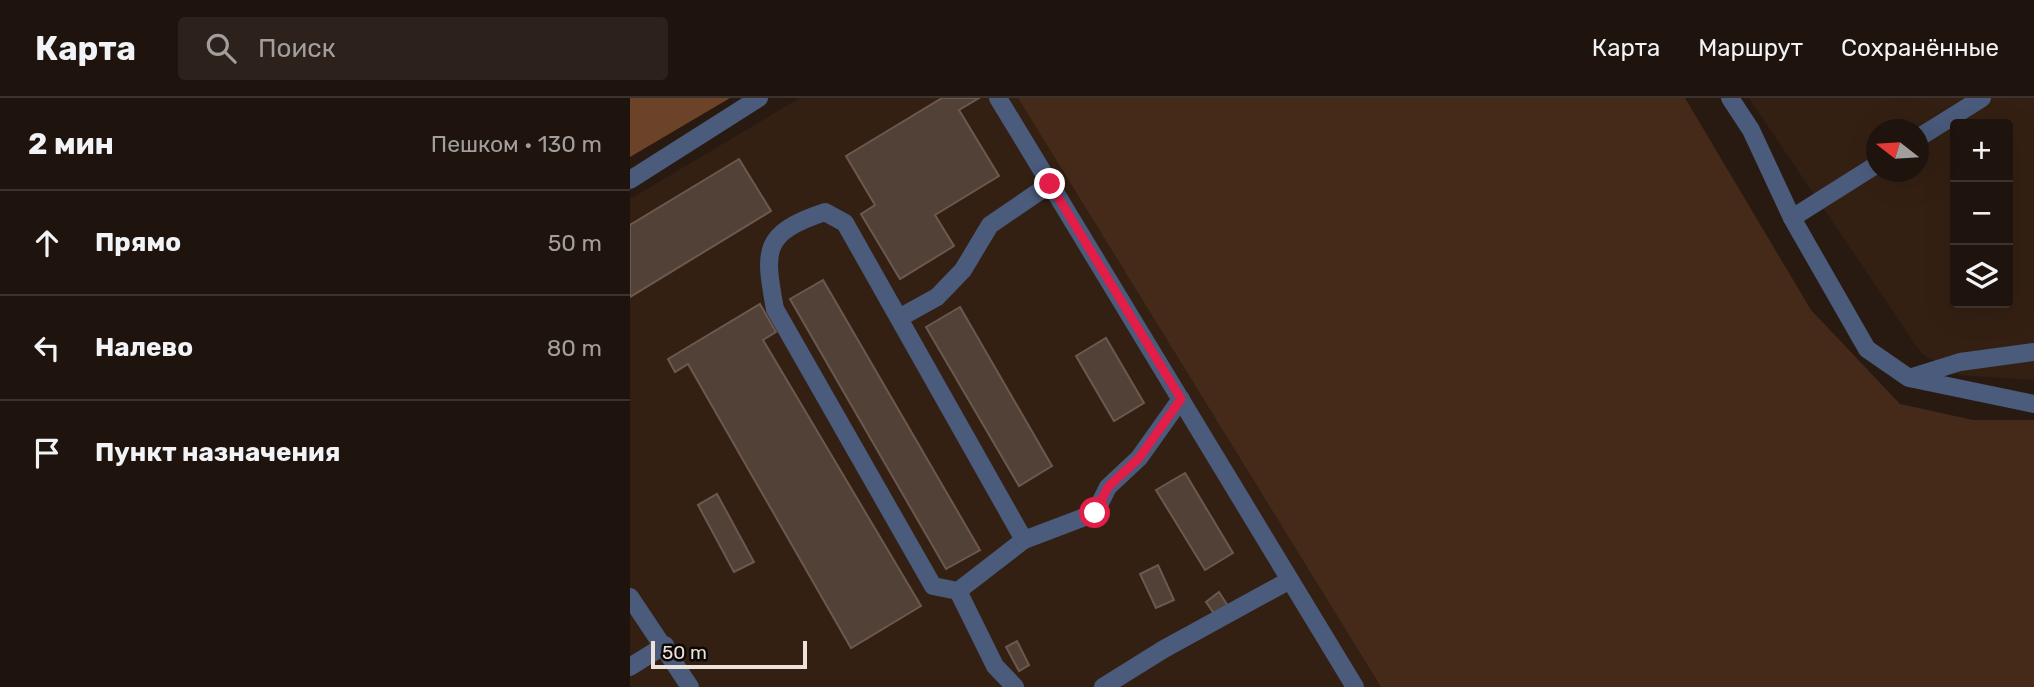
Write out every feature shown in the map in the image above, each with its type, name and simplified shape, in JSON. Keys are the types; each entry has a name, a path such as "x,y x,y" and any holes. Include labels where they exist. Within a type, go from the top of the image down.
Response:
{"lane":[{"path":"630,180 759,98"},
{"path":"998,98 1355,687"},
{"path":"1730,98 1751,130 1793,218 1867,349 1909,378 2034,404"},
{"path":"1929,132 1982,98"},
{"path":"1793,218 1866,172"},
{"path":"899,318 937,297 963,270 990,225 1050,184"},
{"path":"958,591 933,586 775,309 767,265 776,238 800,221 825,212 845,223 1024,540"},
{"path":"1909,378 1960,362 2034,352"},
{"path":"958,591 988,565 1024,540 1095,513 1108,487 1139,458 1181,399"},
{"path":"1103,687 1164,649 1290,580"},
{"path":"958,591 995,666 1015,687"},
{"path":"630,597 665,645 690,687"},
{"path":"630,667 665,645"}],"shaded area":[{"path":"630,98 730,98 630,157"},
{"path":"800,98 1018,98 1381,687 630,687 630,199"},
{"path":"1018,98 1685,98 1811,310 1900,404 1973,420 2034,420 2034,687 1381,687"},
{"path":"1749,98 2034,98 2034,380 1960,375 1922,354"}],"building":[{"path":"942,98 979,98 959,110 999,176 935,215 954,246 900,279 861,214 875,205 846,156"},
{"path":"739,159 771,211 630,297 630,225"},
{"path":"823,280 980,550 946,569 790,299"},
{"path":"760,304 776,332 763,340 921,606 851,648 688,364 675,372 668,359"},
{"path":"960,307 1052,466 1019,486 926,327"},
{"path":"1106,338 1144,403 1114,421 1076,356"},
{"path":"1185,473 1233,553 1205,570 1156,490"},
{"path":"717,494 754,562 734,572 698,505"},
{"path":"1158,565 1174,600 1156,608 1140,574"},
{"path":"1219,592 1228,606 1215,615 1206,602"},
{"path":"1017,641 1029,665 1019,671 1006,647"}],"route":[{"path":"1050,184 1181,399 1139,458 1108,487 1095,513"}]}
